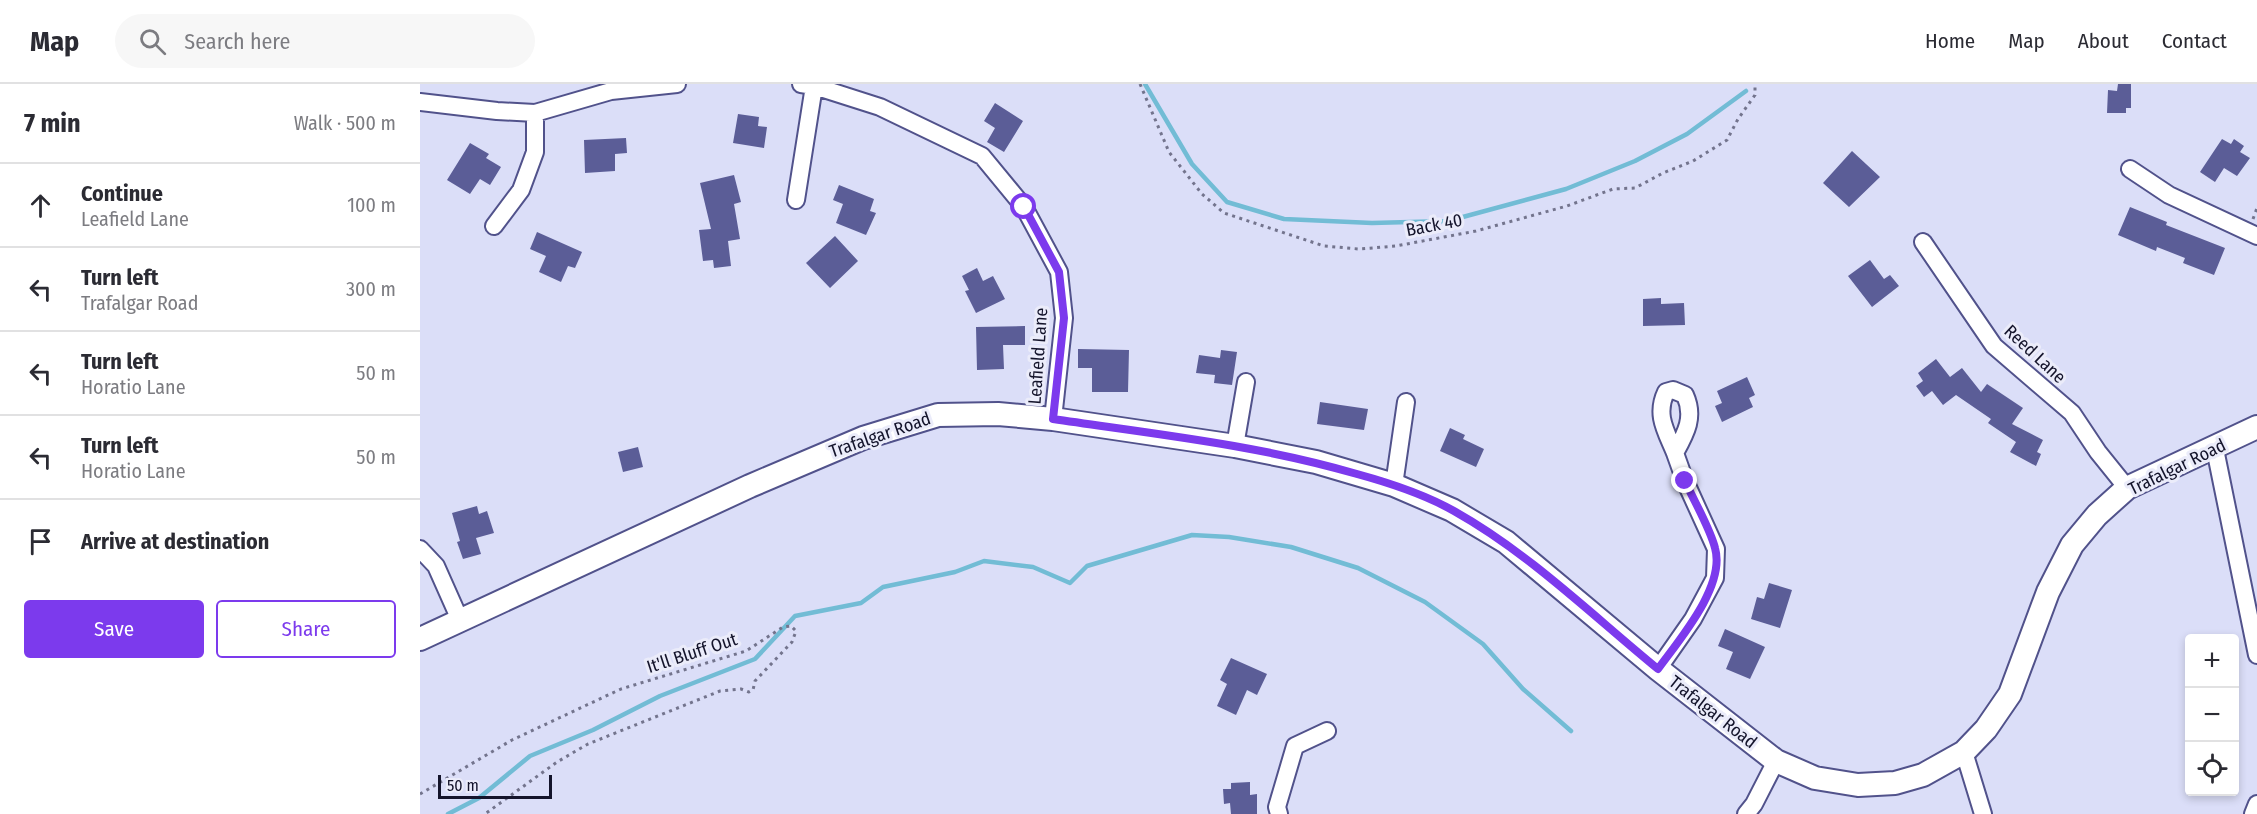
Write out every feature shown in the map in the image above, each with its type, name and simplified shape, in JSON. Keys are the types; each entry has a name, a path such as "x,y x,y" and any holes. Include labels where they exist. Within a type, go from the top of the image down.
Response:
{"street":[{"path":"420,102 535,113 611,91 677,84"},
{"path":"796,200 808,85"},
{"name":"Leafield Lane","path":"808,85 880,107 982,156 1024,207 1059,272 1064,318 1053,419"},
{"path":"494,226 521,190 535,152 535,113"},
{"path":"2130,169 2169,195 2257,236"},
{"name":"Reed Lane","path":"1923,242 1994,346 2072,413 2098,452 2127,488"},
{"path":"1235,446 1246,382"},
{"path":"1394,485 1406,402"},
{"name":"Trafalgar Road","path":"420,639 750,486 863,438 938,415 998,414 1053,419 1235,446 1316,462 1394,485 1452,510 1506,542 1658,669 1776,761 1815,778 1858,785 1895,783 1923,775 1964,752 1986,729 2010,694 2048,592 2072,545 2097,515 2127,488 2257,427"},
{"path":"2215,448 2257,655"},
{"path":"1658,669 1693,619 1715,578 1716,549 1685,481 1675,453"},
{"path":"420,549 436,566 460,620"},
{"path":"1279,814 1277,807 1295,746 1327,731"},
{"path":"1964,752 1983,814"},
{"path":"1746,814 1754,804 1776,761"},
{"path":"2253,814 2257,804"}],"path":[{"name":"Back 40","path":"1140,84 1169,152 1202,194 1224,213 1324,246 1359,249 1396,246 1476,231 1568,206 1613,189 1635,188 1663,172 1693,161 1727,140 1737,119 1755,95 1755,84"},
{"name":"It'll Bluff Out","path":"420,794 512,740 621,689 746,651 783,627 792,626 796,631 792,642 755,681 753,690 749,692 741,688 720,691 588,744 557,762 485,814"}],"building":[{"path":"2118,84 2131,84 2131,108 2126,108 2126,113 2107,113 2108,90 2117,91"},
{"path":"995,103 1023,121 1004,152 987,142 995,128 984,121"},
{"path":"738,114 759,117 758,126 767,127 764,148 733,143"},
{"path":"626,138 627,153 615,154 615,171 585,173 584,140"},
{"path":"2222,139 2231,144 2234,139 2244,146 2240,152 2250,158 2237,176 2224,168 2215,182 2200,172"},
{"path":"470,143 489,154 486,158 501,167 490,185 480,179 470,194 447,180"},
{"path":"1852,151 1880,177 1849,207 1823,183"},
{"path":"734,175 741,202 734,204 740,239 728,241 731,266 714,268 713,260 703,261 699,230 711,229 700,183"},
{"path":"839,185 874,199 870,211 876,213 866,235 836,223 843,204 833,200"},
{"path":"2130,207 2167,222 2166,225 2225,248 2214,275 2183,263 2185,258 2157,247 2156,251 2118,235"},
{"path":"537,232 582,252 575,268 568,266 561,282 539,272 546,256 530,249"},
{"path":"835,236 858,261 830,288 806,263"},
{"path":"1870,260 1884,279 1890,275 1899,286 1872,307 1848,276"},
{"path":"977,268 983,281 993,276 1005,299 976,313 965,291 969,290 962,276"},
{"path":"1661,298 1661,304 1684,303 1685,325 1643,326 1643,299"},
{"path":"1025,326 1025,345 1003,345 1004,369 977,370 976,327"},
{"path":"1078,349 1129,350 1128,392 1092,392 1092,368 1078,368"},
{"path":"1221,350 1237,352 1232,385 1214,383 1215,375 1196,373 1199,355 1220,358"},
{"path":"1936,359 1950,377 1962,368 1981,392 1987,384 2023,408 2012,424 2043,440 2037,452 2041,454 2036,466 2010,452 2016,442 1988,423 1991,419 1956,395 1943,405 1932,391 1924,397 1916,386 1923,381 1918,373"},
{"path":"1747,377 1755,395 1749,398 1753,407 1722,422 1715,406 1722,403 1717,391"},
{"path":"1320,402 1368,409 1364,430 1317,424"},
{"path":"1450,428 1465,435 1463,439 1484,449 1476,467 1440,451"},
{"path":"638,447 643,467 623,472 618,452"},
{"path":"477,506 479,514 487,511 494,533 476,538 481,554 463,559 457,542 460,541 452,513"},
{"path":"1769,583 1792,590 1780,628 1751,619 1757,597 1764,599"},
{"path":"1725,629 1765,647 1750,679 1726,669 1733,652 1718,646"},
{"path":"1231,658 1267,674 1257,695 1247,690 1236,715 1217,706 1227,684 1220,680"},
{"path":"1250,782 1250,795 1257,794 1257,814 1231,814 1230,803 1224,804 1223,789 1231,789 1231,783"}],"waterway":[{"path":"1145,84 1192,164 1227,202 1284,219 1372,223 1448,221 1566,189 1635,161 1687,134 1746,91"},
{"path":"448,814 479,798 530,756 593,730 660,696 755,659 795,616 861,603 883,587 955,572 984,561 1033,567 1070,583 1087,566 1192,535 1229,537 1291,547 1358,568 1425,602 1483,644 1523,689 1571,731"}],"route":[{"path":"1024,207 1059,272 1064,318 1053,419 1235,446 1316,462 1394,485 1452,510 1506,542 1658,669 1693,619 1715,578 1716,549 1685,481"}]}
